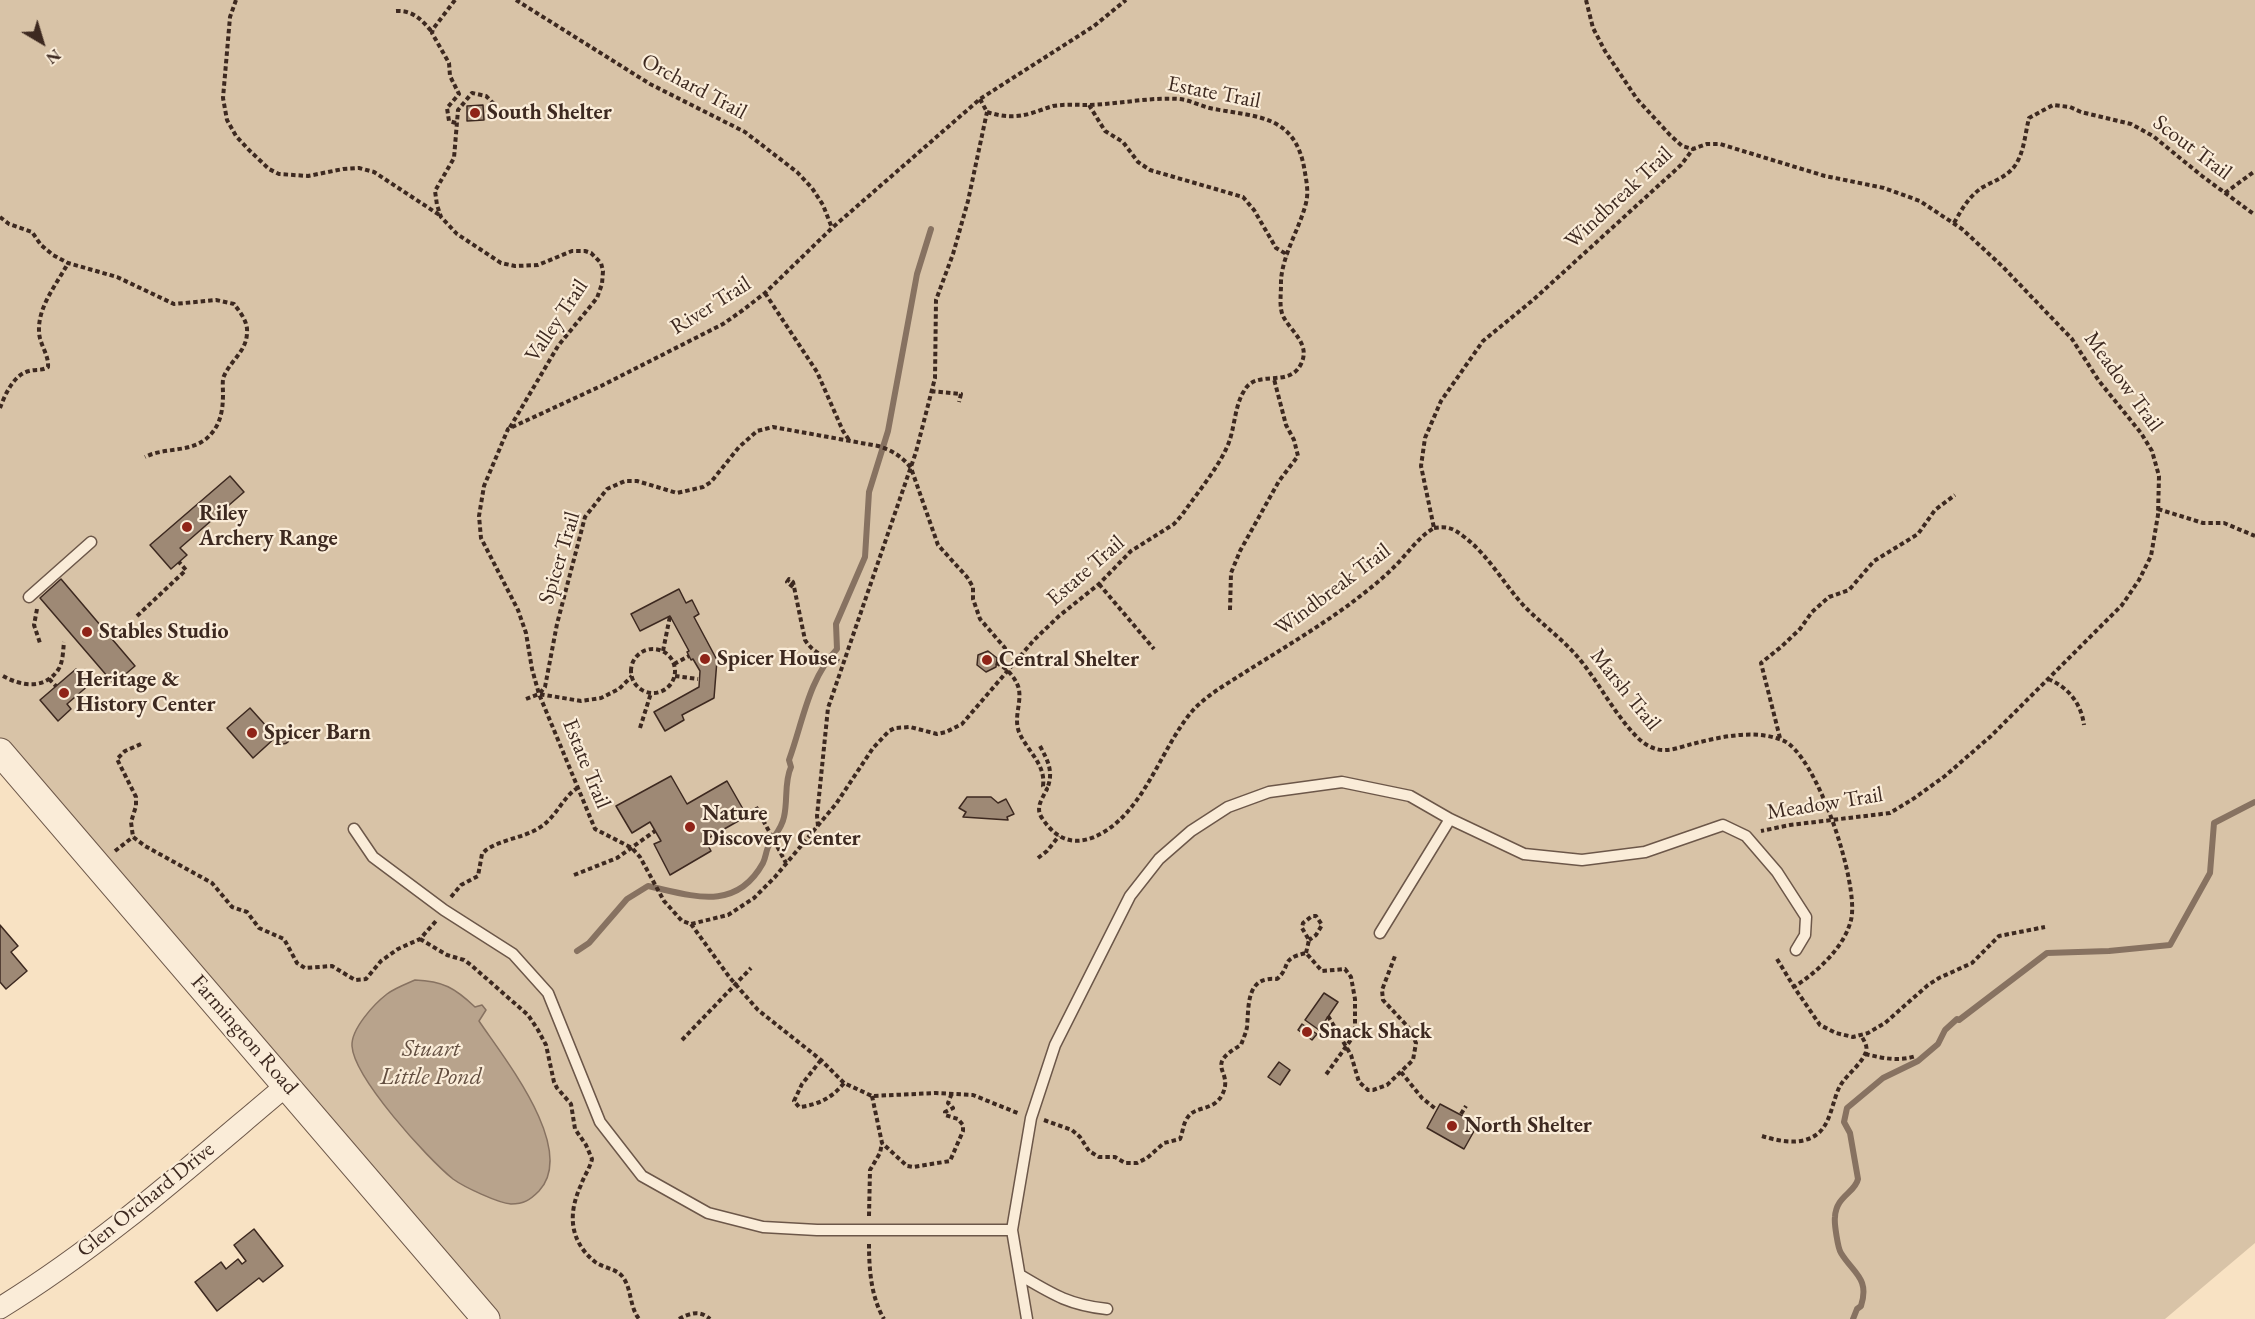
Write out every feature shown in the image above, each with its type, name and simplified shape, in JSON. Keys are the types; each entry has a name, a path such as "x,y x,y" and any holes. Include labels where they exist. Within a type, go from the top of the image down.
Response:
{"street":[{"name":"Farmington Road","path":"0,752 486,1319"},
{"name":"Glen Orchard Drive","path":"0,1308 104,1236 287,1085"}],"lane":[{"path":"29,597 91,542"},
{"path":"1027,1319 1012,1230 1031,1118 1055,1046 1130,896 1159,859 1191,831 1228,807 1269,792 1342,782 1410,796 1450,819 1524,854 1582,860 1645,852 1723,825 1746,836 1777,872 1806,917 1805,935 1796,950"},
{"path":"1380,933 1450,819"},
{"path":"354,829 373,857 444,910 513,954 548,993 600,1122 642,1176 708,1213 763,1227 817,1230 1012,1230"},
{"path":"1020,1275 1053,1294 1081,1306 1107,1309"}],"path":[{"name":"Valley Trail","path":"236,0 230,17 223,98 227,120 236,136 269,170 279,174 308,176 359,168 374,172 441,217 457,234 501,263 515,266 538,266 572,251 591,253 601,263 603,284 597,298 558,346 508,429"},
{"path":"432,33 455,0"},
{"name":"Orchard Trail","path":"516,0 650,84 745,132 797,172 812,188 823,205 832,228"},
{"name":"River Trail","path":"508,429 601,386 723,324 765,293 832,228 980,99 1094,26 1126,0"},
{"path":"1586,0 1593,28 1637,99 1682,146 1693,149"},
{"path":"396,11 405,10 414,15 432,33 449,63 450,76 459,94 447,108 449,121 456,123"},
{"path":"441,217 435,191 454,158 458,110 472,93 486,96 494,104"},
{"name":"Estate Trail","path":"539,694 595,829 632,848 653,879 664,901 676,916 691,924 728,915 754,898 786,863 836,804 873,748 889,731 895,728 910,727 937,734 955,729 968,719 1007,670 1059,615 1099,584 1131,551 1174,524 1182,516 1227,447 1243,391 1251,382 1258,379 1285,378 1294,373 1301,364 1304,355 1302,341 1282,312 1281,280 1306,203 1307,180 1302,154 1296,141 1277,124 1264,118 1211,108 1182,99 1145,98 1089,105 1075,104 1005,117 987,112"},
{"path":"818,826 817,816 828,708 899,507 935,378 936,300 953,254 968,201 987,112 980,99"},
{"path":"1089,105 1105,131 1123,142 1138,162 1144,166 1169,176 1243,197 1254,210 1276,248 1288,255"},
{"name":"Scout Trail","path":"1954,223 1967,201 1981,188 2003,178 2014,167 2022,150 2029,118 2053,105 2070,107 2081,112 2131,124 2153,136 2255,215"},
{"name":"Meadow Trail","path":"1693,149 1707,144 1720,144 1825,176 1884,188 1920,201 1954,223 2002,266 2072,339 2099,381 2141,433 2152,452 2159,476 2158,509 2151,556 2139,580 2122,605 1991,736 1945,776 1890,813 1790,825 1746,836"},
{"name":"Windbreak Trail","path":"1059,836 1073,842 1087,840 1106,831 1137,798 1156,771 1184,722 1196,707 1241,675 1315,629 1351,602 1391,571 1434,528 1420,466 1425,438 1441,401 1483,341 1584,255 1681,165 1693,149"},
{"path":"2225,193 2255,171"},
{"path":"0,217 9,224 32,232 41,245 68,263 117,277 174,304 216,300 234,304 243,316 248,330 246,344 223,377 223,402 216,430 204,441 188,449 156,452 145,457"},
{"path":"0,408 14,382 23,373 44,370 48,367 39,330 41,315 47,299 68,263"},
{"path":"765,293 817,372 849,440"},
{"path":"1230,610 1231,573 1240,550 1279,482 1298,456 1294,440 1286,425 1274,379"},
{"path":"931,391 961,394 959,402"},
{"name":"Spicer Trail","path":"539,694 545,687 557,624 585,517 607,489 625,481 678,493 703,487 711,482 739,447 757,431 765,428 789,428 878,446 890,450 905,460 910,468"},
{"path":"508,429 484,486 479,516 481,538 518,610 526,633 539,694"},
{"path":"910,468 938,545 967,577 973,587 973,599 980,619 1005,648 998,663 1007,670 1017,684 1020,693 1017,713 1018,730 1042,770 1043,786 1047,789"},
{"path":"1794,987 1820,967 1846,935 1854,910 1852,887 1834,821 1798,754 1785,740 1780,739 1761,663 1781,647 1820,604 1829,597 1849,590 1874,561 1918,534 1935,510 1955,495"},
{"path":"2158,509 2203,523 2224,522 2255,536"},
{"name":"Marsh Trail","path":"1434,528 1450,527 1470,542 1525,607 1568,646 1619,716 1638,738 1651,747 1665,750 1718,738 1764,735 1780,739"},
{"path":"136,616 186,570 179,562"},
{"path":"1099,584 1154,649"},
{"path":"793,587 805,640 809,646 824,657 843,662"},
{"path":"29,597 36,605 34,625 40,643"},
{"path":"663,651 670,616"},
{"path":"3,676 14,682 36,686 49,679 59,669 64,642"},
{"path":"649,649 663,651 674,664 675,676 668,687 657,693 638,688 631,669 637,656 649,649"},
{"path":"674,664 689,656"},
{"path":"526,699 539,694 581,701 601,698 619,689 632,676"},
{"path":"675,676 698,679"},
{"path":"49,679 56,686"},
{"path":"2048,679 2062,684 2073,697 2084,725"},
{"path":"640,728 651,693"},
{"path":"141,744 124,751 117,759 136,797 131,822 134,837 145,846 212,883 232,907 247,912 259,928 284,939 297,963 304,968 332,966 360,981 372,975 375,967 390,955 420,939 444,910 456,890 466,881 478,876 482,854 486,850 541,827 557,812 569,793 579,787"},
{"path":"1038,858 1059,836 1039,815 1038,808 1050,781 1051,767 1040,746"},
{"path":"756,807 770,837 786,863"},
{"path":"574,875 617,858 655,831"},
{"path":"1306,953 1309,940 1316,935 1322,925 1316,916 1312,916 1303,923 1302,928 1309,940"},
{"path":"691,924 758,1010 821,1060 844,1083 872,1096 952,1093 973,1095 1031,1118 1065,1126 1076,1133 1089,1151 1099,1157 1115,1157 1125,1163 1137,1163 1147,1158 1164,1143 1180,1139 1190,1113 1218,1102 1224,1092 1226,1080 1220,1067 1222,1059 1226,1053 1241,1045 1252,992 1258,983 1267,978 1277,979 1283,974 1286,962 1293,956 1306,953"},
{"path":"1777,959 1820,1025 1846,1036 1861,1035 1885,1023 1929,985 1972,963 1999,936 2045,927"},
{"path":"420,939 447,955 464,960 471,965 528,1015 538,1030 546,1045 554,1082 571,1104 575,1129 592,1159 573,1206 574,1235 584,1251 595,1262 621,1275 626,1282 632,1308 639,1319"},
{"path":"1306,953 1322,971 1345,969 1352,977 1355,999 1354,1034 1325,1076"},
{"path":"1328,1016 1351,1055 1359,1082 1368,1090 1378,1090 1387,1085 1413,1059 1416,1043 1409,1028 1383,1000 1382,990 1395,956"},
{"path":"682,1040 751,968"},
{"path":"1762,1136 1788,1142 1816,1135 1825,1124 1841,1085 1865,1054 1867,1046 1861,1035"},
{"path":"1865,1054 1884,1059 1904,1060 1916,1056"},
{"path":"821,1060 802,1084 794,1101 799,1107 813,1106 834,1096 844,1083"},
{"path":"1401,1072 1422,1098 1437,1110"},
{"path":"872,1096 882,1143 907,1166 947,1163 952,1158 963,1131 963,1125 958,1119 945,1115 945,1112 953,1108 948,1103 952,1093"},
{"path":"1461,1114 1466,1106"},
{"path":"679,1319 695,1312 704,1314 710,1319"}],"shaded area":[{"path":"0,0 2255,0 2255,1243 2165,1319 490,1319 0,739"}],"water":[{"name":"Stuart Little Pond","path":"415,980 441,984 461,995 475,1007 482,1005 486,1010 479,1021 533,1104 543,1128 549,1152 549,1173 539,1191 526,1201 511,1204 498,1201 453,1179 394,1117 378,1097 356,1060 352,1046 353,1039 364,1017 387,994"}],"building":[{"name":"South Shelter","path":"483,105 484,120 467,121 467,106"},
{"name":"Riley Archery Range","path":"230,476 244,492 180,548 187,555 171,569 150,545"},
{"name":"Stables Studio","path":"61,579 135,666 114,684 40,598"},
{"name":"Spicer House","path":"679,589 686,603 692,600 699,614 694,617 717,660 714,698 682,715 684,720 665,731 654,712 699,687 700,671 693,659 691,660 687,652 689,651 670,616 640,631 631,614"},
{"name":"Central Shelter","path":"988,651 997,658 996,667 986,672 977,665 978,655"},
{"name":"Heritage & History Center","path":"76,669 90,684 67,704 71,709 58,721 40,700"},
{"name":"Spicer Barn","path":"250,708 276,737 253,758 227,728"},
{"path":"283,730 288,732 290,737 288,742 283,744 278,742 276,737 278,732"},
{"name":"Nature Discovery Center","path":"671,776 687,804 727,781 747,816 705,840 711,851 670,875 654,844 661,841 650,822 632,833 616,806"},
{"path":"967,797 991,797 998,803 1006,799 1014,814 1007,817 1008,820 963,817 966,812 959,808"},
{"path":"0,925 18,946 11,952 27,971 6,989 0,982"},
{"path":"1324,993 1338,1002 1319,1030 1305,1020"},
{"name":"Snack Shack","path":"1302,1024 1317,1034 1312,1040 1298,1030"},
{"path":"1279,1062 1290,1070 1280,1085 1268,1077"},
{"name":"North Shelter","path":"1440,1104 1478,1124 1464,1149 1427,1128"},
{"path":"254,1229 283,1266 263,1282 259,1278 217,1311 195,1282 221,1262 226,1269 238,1259 242,1264 246,1261 234,1245"}],"waterway":[{"path":"577,951 589,943 627,899 648,886 681,894 712,897 740,889 763,863 768,847 783,821 791,767 789,760 807,702 819,674 837,649 836,624 865,557 869,492 888,431 917,274 931,229"},
{"path":"1853,1319 1857,1309 1861,1306 1862,1282 1840,1251 1835,1220 1839,1204 1858,1179 1850,1133 1844,1122 1847,1108 1883,1078 1918,1061 1938,1044 1945,1030 1957,1019 1959,1020 2047,953 2109,951 2170,945 2210,873 2214,823 2255,802"}],"place":[{"name":"South Shelter","path":"475,113"},
{"name":"Riley Archery Range","path":"187,527"},
{"name":"Stables Studio","path":"87,632"},
{"name":"Spicer House","path":"705,659"},
{"name":"Central Shelter","path":"987,660"},
{"name":"Heritage & History Center","path":"64,693"},
{"name":"Spicer Barn","path":"252,733"},
{"name":"Nature Discovery Center","path":"690,827"},
{"name":"Snack Shack","path":"1307,1032"},
{"name":"North Shelter","path":"1452,1126"}]}
